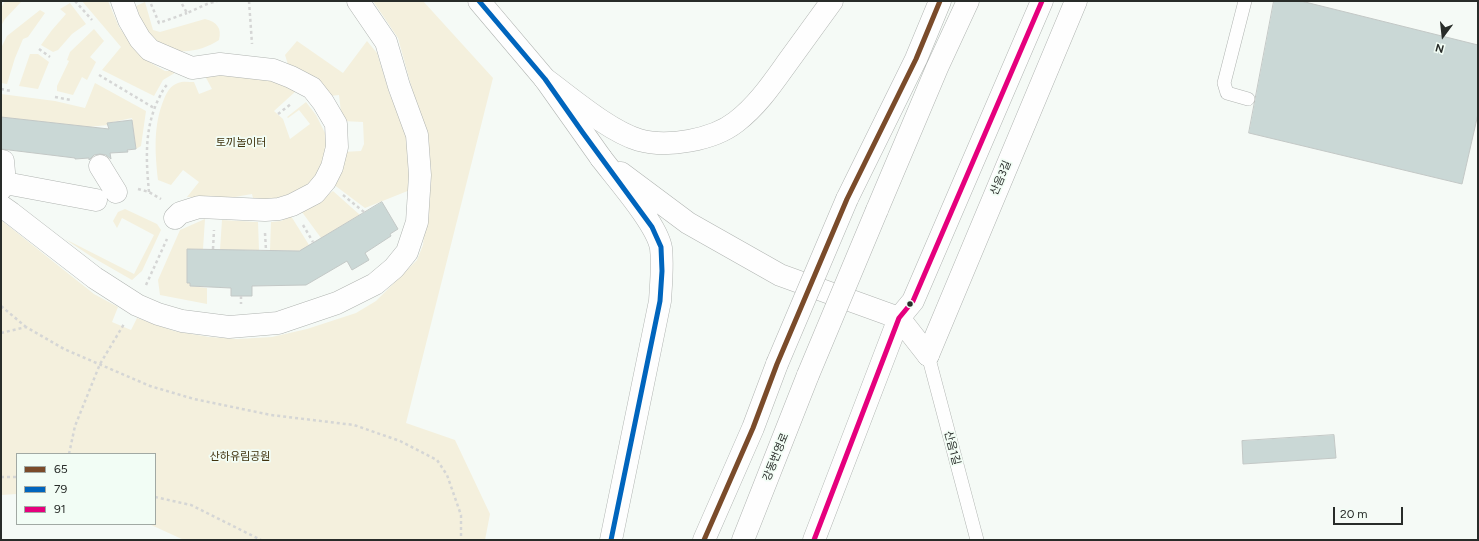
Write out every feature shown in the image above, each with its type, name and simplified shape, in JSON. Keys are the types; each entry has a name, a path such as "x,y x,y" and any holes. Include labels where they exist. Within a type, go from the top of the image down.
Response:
{"main road":[{"path":"122,1 129,20 140,39 150,50 192,68 220,64 273,70 291,77 312,88 323,102 336,124 337,147 332,166 325,181 315,193 292,205 279,209 265,210 198,207 180,213 176,218"},
{"path":"1,206 95,278 137,305 158,314 182,321 229,327 278,323 337,303 375,284 394,268 407,252 417,222 420,196 420,175 417,134 399,86 386,42 358,1"},
{"path":"479,1 545,79 652,227 661,247 662,270 660,301 611,540"},
{"path":"545,79 610,126 639,140 664,144 690,141 712,135 735,123 763,96 832,1"},
{"path":"704,540 753,428 777,364 847,199 916,59 940,1"},
{"name":"강동번영로","path":"743,540 808,375 937,68 968,1"},
{"path":"814,540 899,318 914,301 1042,1"},
{"name":"산음3길","path":"928,355 1076,1"},
{"path":"601,158 688,223 780,275 899,318 928,355"},
{"path":"3,161 3,186 96,200"},
{"path":"100,166 116,192"}],"lane":[{"path":"1245,1 1224,83 1227,93 1248,99"},
{"name":"산음1길","path":"928,355 977,540"}],"path":[{"path":"75,1 92,20"},
{"path":"151,4 159,23 217,1"},
{"path":"249,1 254,68"},
{"path":"182,4 187,13"},
{"path":"39,49 50,57"},
{"path":"149,192 146,158 149,130 154,108 165,86 192,68"},
{"path":"99,75 154,108"},
{"path":"1,89 11,91"},
{"path":"55,97 71,100"},
{"path":"325,181 364,212"},
{"path":"116,192 132,187 149,192 168,203 176,218 144,291"},
{"path":"1,306 26,327 64,349 150,386 194,399 271,415 354,425 400,441 438,460 447,475 461,515 461,540"},
{"path":"69,453 75,426 100,364 127,318"},
{"path":"1,333 26,327"},
{"path":"1,477 16,476"},
{"path":"156,497 191,505 260,540"}],"green space":[{"path":"5,1 22,1 5,19 1,26 1,8"},
{"path":"82,1 108,1 119,27 135,49 151,63 165,71 178,71 163,80 154,96 102,70 121,47"},
{"name":"산하유림공원","path":"373,1 423,1 493,78 406,423 455,440 490,514 485,540 184,540 151,525 156,525 156,453 16,453 16,494 1,495 1,220 94,294 118,307 112,322 131,330 137,318 174,331 209,337 238,339 272,337 307,329 356,313 376,301 417,260 423,245 429,184 428,147 398,38"},
{"path":"145,2 153,30 160,32 205,19 218,26 220,32 219,40 202,48 184,51 175,50 158,43 143,27 136,6"},
{"path":"70,3 86,24 72,34 58,50 53,52 41,45 66,14 60,9"},
{"path":"40,10 45,13 28,37 23,39 7,84 1,83 1,48 7,36"},
{"path":"94,29 104,41 90,57 96,62 87,80 82,77 73,95 57,91 57,86 69,61 67,60 70,52"},
{"path":"297,41 343,73 367,41 377,53 390,95 398,112 407,139 410,190 365,208 333,184 343,152 361,151 364,144 363,122 342,121 339,95 330,96 324,93 317,77 303,78 290,71 285,55"},
{"path":"30,54 38,54 49,62 38,89 19,86"},
{"name":"토끼놀이터","path":"204,74 252,76 278,82 296,91 274,111 283,119 290,139 310,124 299,110 288,118 287,117 306,102 316,115 329,141 323,169 314,180 294,193 265,201 254,202 252,194 235,197 187,197 199,182 183,170 171,185 158,180 156,129 160,109 164,99 171,88 180,82 194,82 199,94 212,89"},
{"path":"95,83 146,111 141,146 136,149 132,118 108,123 108,125 88,127 1,117 1,94 55,101 85,108"},
{"path":"333,191 360,215 321,238 302,212"},
{"path":"125,209 157,224 161,230 142,271 132,280 92,257 65,239 134,274 154,235 122,218 117,228 113,221 118,212"},
{"path":"291,216 309,245 299,251 270,250 271,222 281,221"},
{"path":"205,219 203,249 187,249 187,283 190,283 190,286 207,288 207,304 160,295 158,280 180,230"},
{"path":"222,220 258,222 259,250 220,250"}],"building":[{"path":"1274,1 1301,1 1478,45 1478,114 1462,184 1249,133"},
{"path":"1,117 109,129 107,123 132,120 136,149 127,150 128,152 110,153 111,159 106,155 100,154 94,155 89,160 89,158 75,159 1,149"},
{"path":"382,202 398,229 390,234 391,236 365,253 369,260 352,270 347,261 306,285 252,286 252,296 231,296 231,288 190,286 190,283 187,283 187,249 299,251"},
{"path":"1334,435 1336,458 1243,464 1242,441"}],"transit line":[{"name":"79","path":"479,1 545,79 652,227 661,247 662,271 660,301 611,540"},
{"name":"65","path":"704,540 753,428 777,364 847,199 916,59 940,1"},
{"name":"91","path":"814,540 899,318 913,301 1042,1"}]}
